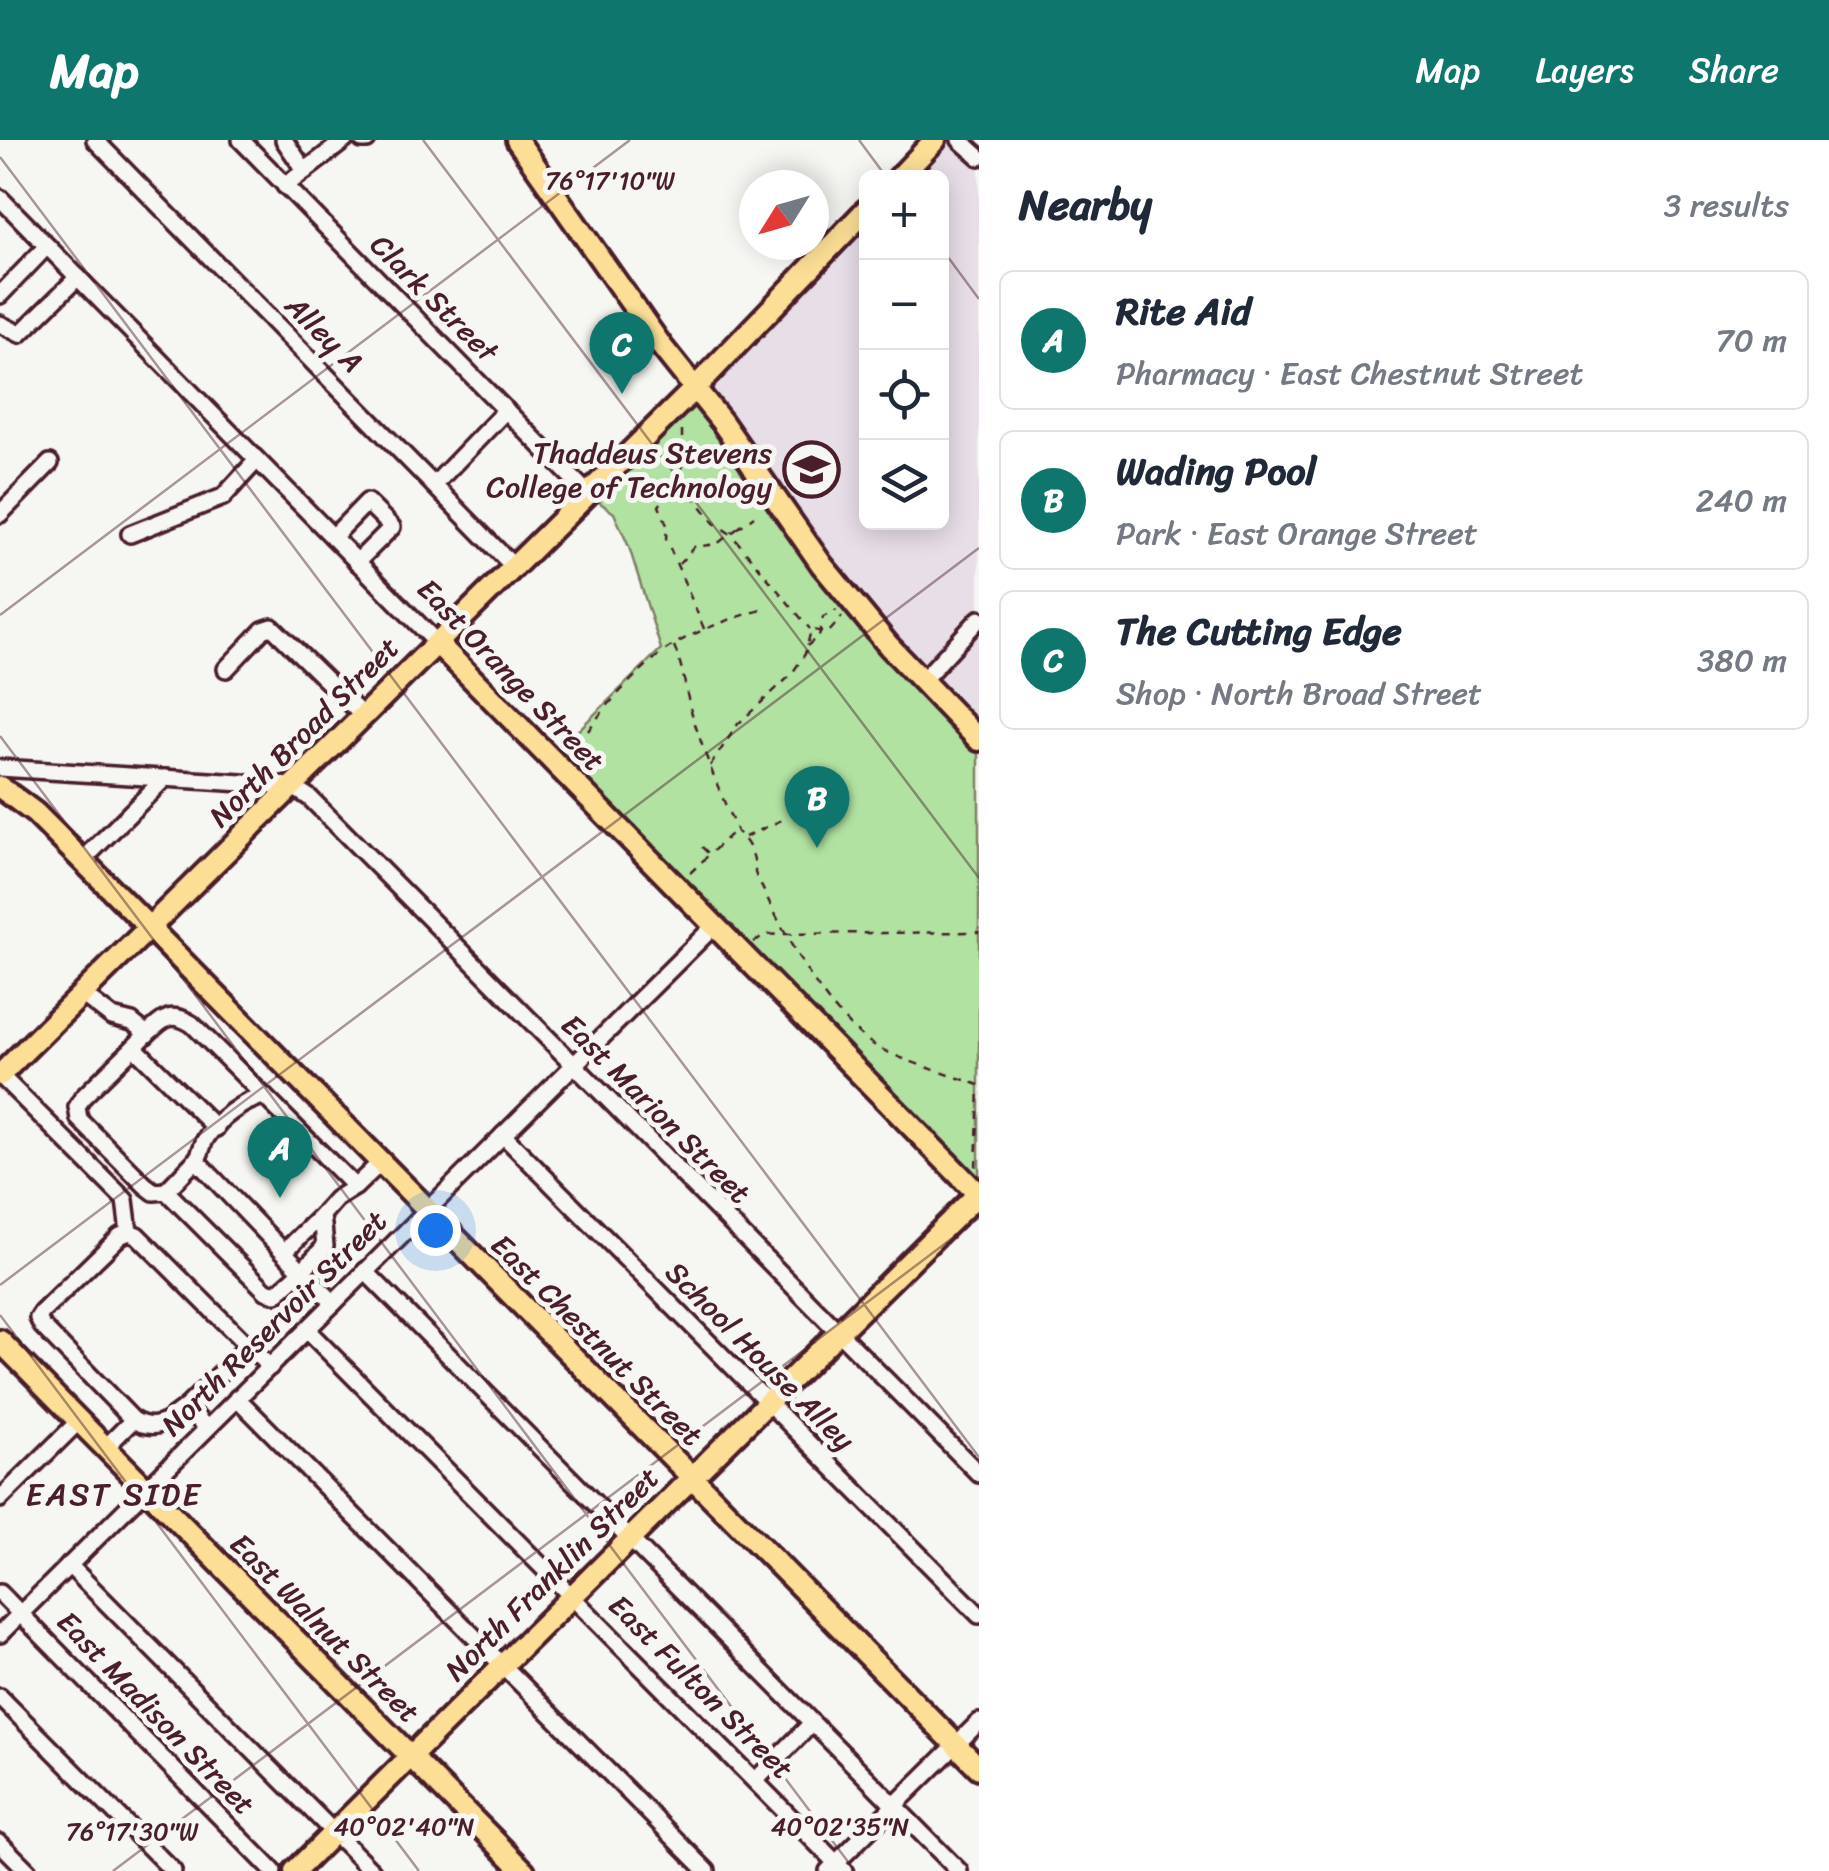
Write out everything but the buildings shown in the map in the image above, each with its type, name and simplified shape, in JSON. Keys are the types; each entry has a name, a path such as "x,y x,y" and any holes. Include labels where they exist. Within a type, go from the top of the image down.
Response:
{"main road":[{"path":"517,140 852,604 979,740"},
{"path":"907,170 935,140"},
{"name":"North Broad Street","path":"2,1069 694,389 859,217"},
{"name":"East Orange Street","path":"437,643 979,1194"},
{"name":"East Chestnut Street","path":"0,787 20,800 83,860 979,1768"},
{"name":"North Franklin Street","path":"294,1871 979,1194"},
{"name":"East Walnut Street","path":"0,1342 524,1871"}],"street":[{"name":"Alley A","path":"94,140 514,567"},
{"name":"Clark Street","path":"240,140 588,494"},
{"path":"284,140 305,170"},
{"path":"285,186 346,140"},
{"path":"960,140 979,157"},
{"name":"East Orange Street","path":"0,198 437,643"},
{"path":"0,295 48,246"},
{"path":"0,324 20,334 78,278"},
{"path":"434,485 506,410"},
{"path":"130,534 223,496 257,460"},
{"path":"0,514 50,462"},
{"path":"333,537 367,502 392,528 357,562"},
{"path":"921,682 979,620"},
{"path":"226,669 263,630 272,628 364,716"},
{"path":"0,768 292,786"},
{"path":"83,860 165,778"},
{"name":"East Marion Street","path":"292,786 314,803 979,1474"},
{"name":"North Reservoir Street","path":"0,1634 714,925"},
{"path":"82,994 112,1017 132,1022 147,1034"},
{"path":"264,1096 250,1099 216,1128 205,1139 198,1157 166,1191 154,1192 80,1118 77,1107 165,1017 177,1015 192,1024 355,1186"},
{"path":"134,1048 216,1128"},
{"path":"2,1069 124,1200 129,1232"},
{"name":"School House Alley","path":"502,1136 979,1616"},
{"path":"198,1157 334,1302"},
{"path":"284,1252 336,1200 380,1164"},
{"path":"166,1191 266,1291 276,1294 325,1246 322,1215"},
{"path":"248,1346 162,1426 144,1426 133,1420 38,1318 120,1236 129,1232 137,1235 270,1366"},
{"path":"366,1272 958,1871"},
{"name":"East Fulton Street","path":"307,1330 755,1781 836,1868"},
{"path":"238,1398 707,1871"},
{"path":"186,1407 207,1428"},
{"path":"105,1448 133,1420"},
{"path":"3,1490 79,1421"},
{"path":"70,1565 372,1871"},
{"name":"East Madison Street","path":"0,1593 273,1871"},
{"path":"0,1697 173,1871"},
{"path":"836,1868 979,1722"},
{"path":"755,1781 812,1723"},
{"path":"0,1843 28,1871"}],"path":[{"path":"682,430 680,480 660,506 667,525 666,540 705,632"},
{"path":"680,480 812,630 833,630 852,604"},
{"path":"678,566 694,547 717,544 754,516"},
{"path":"807,646 818,638 823,617 852,604"},
{"path":"588,731 600,713 663,652 744,614 766,608"},
{"path":"710,766 738,724 792,675 812,630"},
{"path":"674,646 685,671 691,710 710,766 736,829 756,862 755,873 805,969 870,1043 979,1086 975,1160"},
{"path":"702,746 718,751"},
{"path":"744,838 784,819"},
{"path":"676,887 736,829"},
{"path":"702,847 710,855"},
{"path":"755,942 764,935 785,934 979,932"}],"shaded area":[{"name":"Thaddeus Stevens College of Technology","path":"935,140 979,140 979,740 960,722 694,389 818,260 829,260 829,249 859,217 859,530 949,530 949,170 906,170"}],"green space":[{"path":"694,389 788,519 979,740 979,1193 550,758 661,649 629,547 614,513 588,494"}],"place":[{"name":"The Cutting Edge","path":"622,394"},
{"name":"Thaddeus Stevens College of Technology","path":"811,470"},
{"name":"Wading Pool","path":"817,848"},
{"name":"Rite Aid","path":"280,1198"}],"district":[{"name":"EAST SIDE","path":"114,1494"}]}
